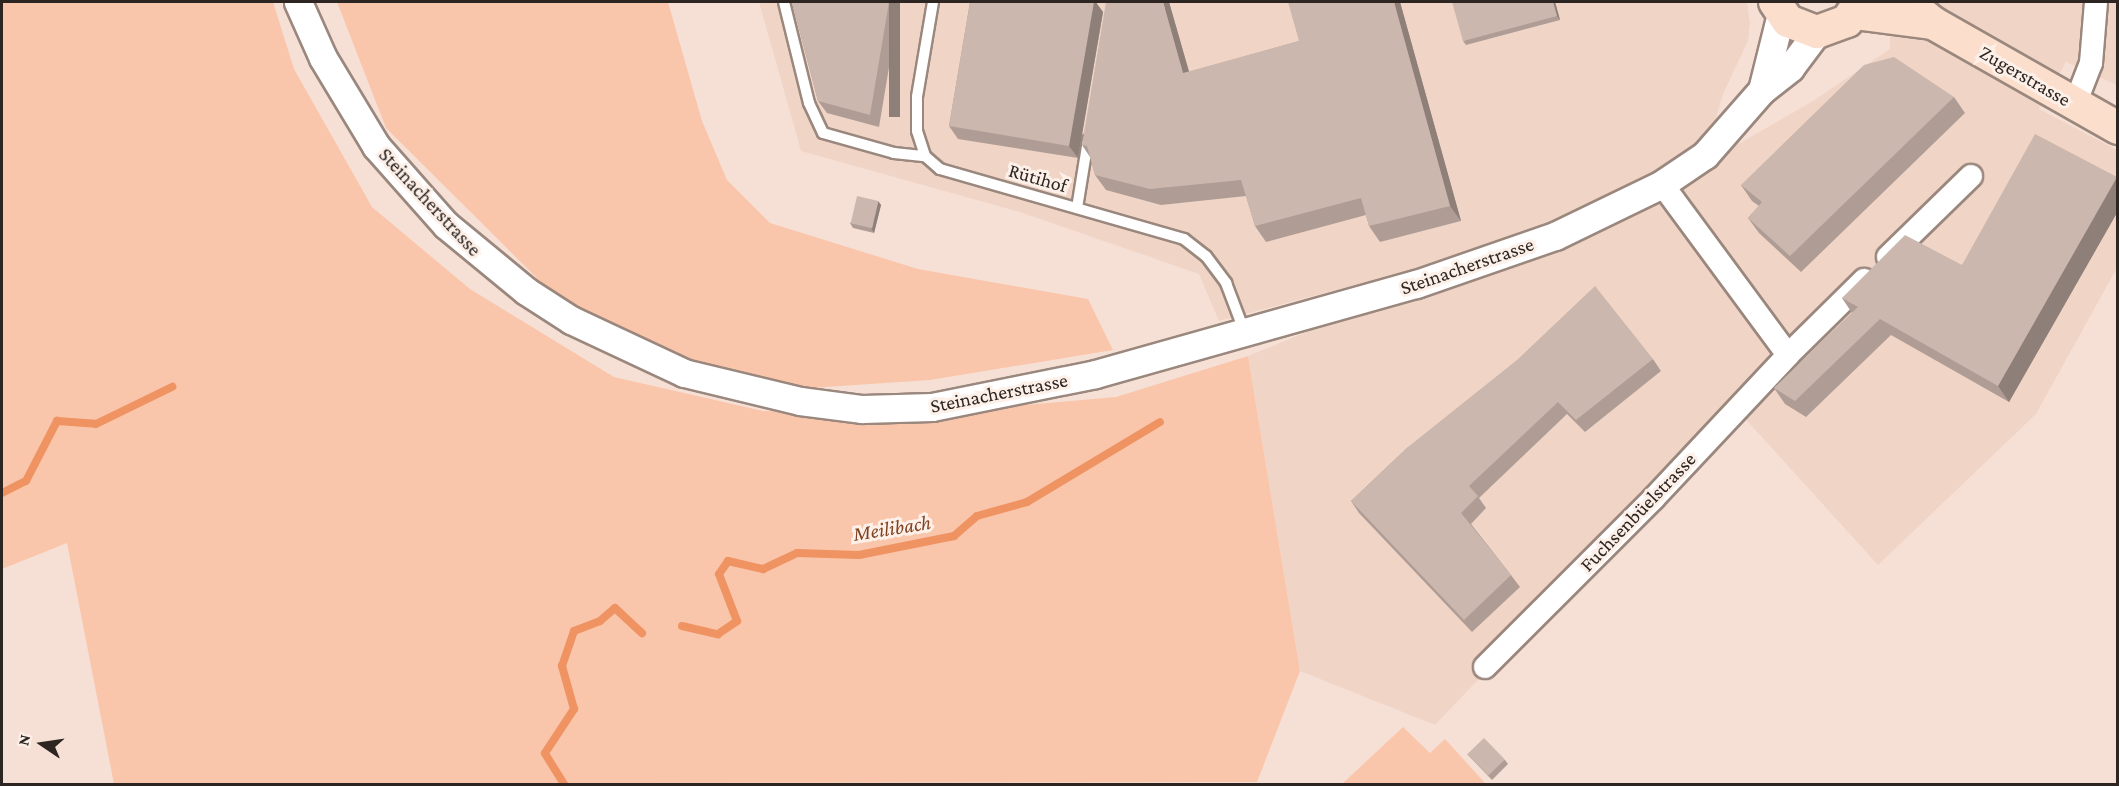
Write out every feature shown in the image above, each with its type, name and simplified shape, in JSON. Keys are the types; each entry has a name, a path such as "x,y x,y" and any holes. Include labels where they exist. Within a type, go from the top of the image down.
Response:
{"main road":[{"name":"Zugerstrasse","path":"1907,2 1933,22 2118,128"},
{"name":"Zugerstrasse","path":"1857,7 1933,22"},
{"path":"1778,8 1797,27 1817,32 1838,27 1857,7"}],"street":[{"name":"Steinacherstrasse","path":"298,2 323,58 376,146 446,225 489,264 562,314 684,373 800,401 862,409 932,407 1095,374 1416,284 1555,236 1662,184 1705,155 1762,90 1790,68 1817,32"},
{"path":"2075,104 2091,63 2096,2"},
{"name":"Steinacherstrasse","path":"1762,90 1778,8"},
{"name":"Fuchsenbüelstrasse","path":"1485,667 1653,499 1788,355 1971,176"},
{"path":"1662,184 1788,355"}],"lane":[{"path":"784,2 809,103 823,133 894,153 925,156 917,131 918,97 933,2"},
{"path":"1077,208 1091,126"},
{"name":"Rütihof","path":"925,156 940,169 1185,239 1206,256 1227,283 1246,333"}],"shaded area":[{"path":"2,2 273,2 294,69 372,207 470,289 614,377 763,411 932,413 1116,397 1248,356 1300,671 1257,782 114,784 67,543 2,569"},
{"path":"337,2 668,2 702,121 727,180 770,223 918,269 1088,299 1113,350 930,380 766,391 562,303 386,128"},
{"path":"759,2 1747,2 1750,23 1748,41 1723,94 1705,155 1497,247 1219,321 1199,274 1020,212 801,151"},
{"path":"1890,2 2117,2 2117,85 2066,62 2039,109 2117,150 2117,268 2036,414 1878,565 1741,414 1793,357 1667,185 1813,101 1890,49"},
{"path":"1661,188 1787,355 1435,725 1300,671 1248,356"},
{"path":"1403,727 1430,753 1445,739 1486,784 1342,784"}],"building":[{"path":"792,2 889,2 870,115 818,101"},
{"path":"970,2 1094,2 1069,146 949,126"},
{"path":"1106,2 1163,2 1183,73 1299,41 1288,2 1394,2 1450,206 1369,226 1361,198 1255,226 1241,180 1150,189 1095,175 1087,146 1082,145"},
{"path":"1452,2 1553,2 1557,16 1463,41"},
{"path":"1894,57 1954,97 1790,256 1748,218 1762,202 1741,185 1864,65"},
{"path":"2035,134 2117,177 1998,386 1880,319 1795,401 1774,388 1858,307 1842,298 1905,235 1962,265"},
{"path":"857,196 878,201 872,228 851,223"},
{"path":"1595,286 1653,359 1576,420 1558,402 1469,486 1478,496 1461,513 1511,575 1464,620 1351,501 1408,447 1517,360"},
{"path":"1484,738 1505,760 1488,776 1467,754"}],"waterway":[{"path":"2,493 26,481 57,421 96,424 172,387"},
{"name":"Meilibach","path":"682,626 718,634 737,621 719,574 728,561 763,569 797,553 859,555 954,536 977,516 1027,502 1160,422"},
{"name":"Meilibach","path":"564,784 545,753 574,709 562,666 574,631 600,621 615,608 642,633"}]}
